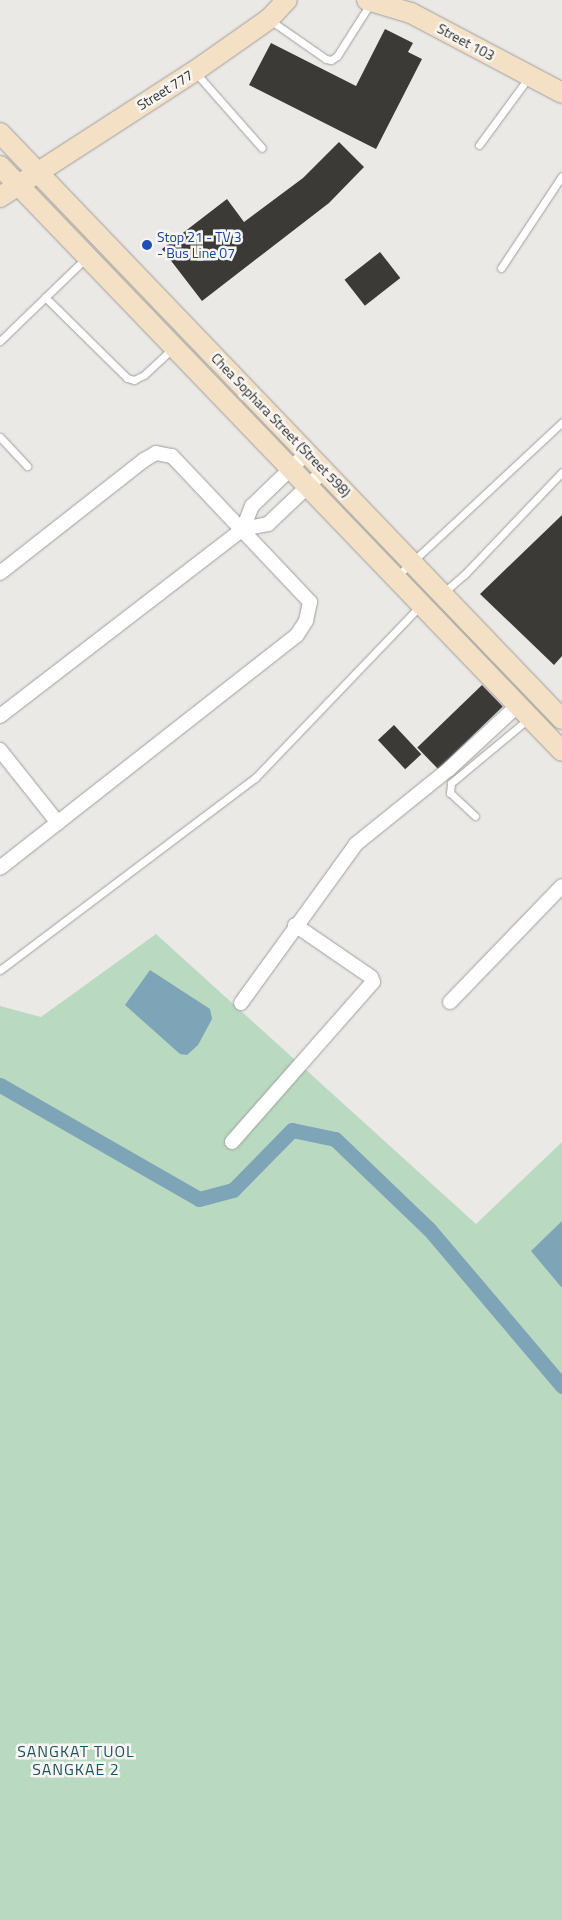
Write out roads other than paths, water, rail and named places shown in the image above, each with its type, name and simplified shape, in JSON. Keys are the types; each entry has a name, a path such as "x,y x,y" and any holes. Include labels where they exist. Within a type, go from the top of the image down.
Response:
{"main road":[{"name":"Street 777","path":"0,197 195,71 269,19 287,0"},
{"name":"Street 103","path":"369,1 411,13 562,93"},
{"name":"Chea Sophara Street (Street 598)","path":"0,133 562,719"},
{"name":"Chea Sophara Street (Street 598)","path":"0,166 562,751"},
{"path":"458,642 474,626"}],"street":[{"path":"242,529 252,506 308,452"},
{"path":"0,572 144,460 156,454 172,456 310,602 306,621 297,635 0,868"},
{"path":"0,716 242,529 268,524 325,470"},
{"path":"241,1003 295,925 356,844 524,711"},
{"path":"0,750 58,823"},
{"path":"450,1002 562,886"},
{"path":"232,1142 373,982 371,977 295,925"}],"lane":[{"path":"269,19 326,60 331,60 337,56 369,1"},
{"path":"195,71 262,148"},
{"path":"479,145 529,76"},
{"path":"501,268 562,176"},
{"path":"0,341 87,257"},
{"path":"45,297 127,378 134,380 144,375 174,347"},
{"path":"396,577 562,422"},
{"path":"0,437 27,466"},
{"path":"442,594 464,575 562,472"},
{"path":"0,970 255,778 422,604"},
{"path":"474,816 450,793 451,783 524,711"}],"water":[{"path":"150,970 210,1009 212,1019 198,1045 187,1055 180,1054 125,1005"},
{"path":"562,1221 562,1288 531,1251"}],"waterway":[{"path":"0,1085 199,1199 233,1190 292,1130 335,1139 429,1229 562,1386"}],"place":[{"name":"Stop 21 - TV 3 - Bus Line 07","path":"147,245"}],"district":[{"name":"SANGKAT TUOL SANGKAE 2","path":"76,1760"}]}
